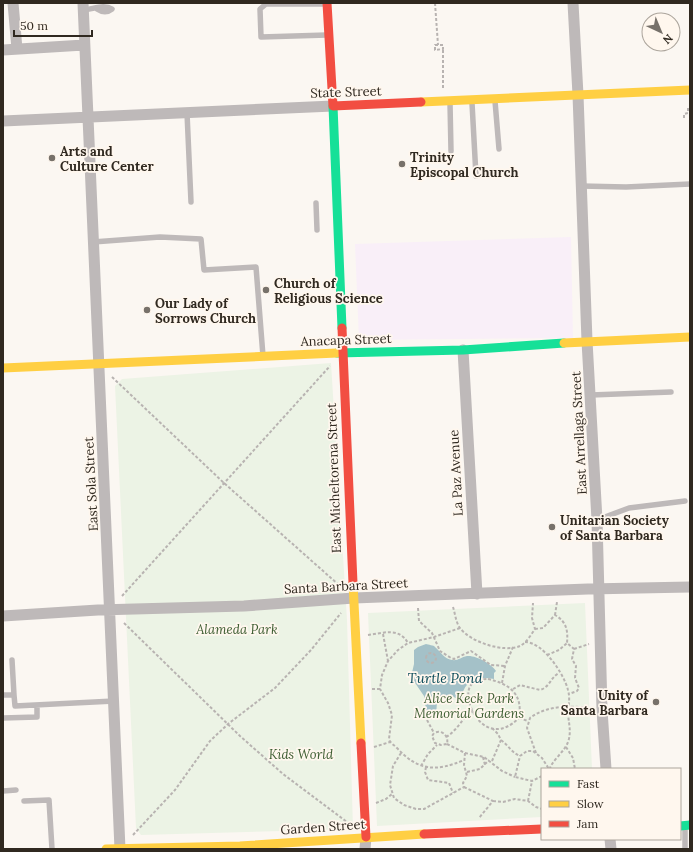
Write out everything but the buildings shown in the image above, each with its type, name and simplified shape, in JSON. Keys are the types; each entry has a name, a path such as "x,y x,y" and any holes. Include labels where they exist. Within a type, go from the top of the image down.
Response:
{"street":[{"path":"13,3 16,49"},
{"name":"East Arrellaga Street","path":"573,3 587,341 597,520 602,710 606,768"},
{"name":"East Micheltorena Street","path":"327,4 327,35 333,106 354,598 366,837 365,849"},
{"name":"East Sola Street","path":"83,6 111,610 120,849"},
{"path":"3,50 84,46"},
{"name":"State Street","path":"3,122 690,90"},
{"name":"Anacapa Street","path":"3,368 343,353 463,350 587,341 690,337"},
{"name":"La Paz Avenue","path":"463,350 477,594"},
{"name":"Santa Barbara Street","path":"3,616 111,610 244,606 354,598 690,587"},
{"name":"Garden Street","path":"106,849 219,848 366,837 541,829"}],"lane":[{"path":"327,4 266,4 260,9 261,37 327,35"},
{"path":"83,6 97,9"},
{"path":"495,99 499,149"},
{"path":"472,100 476,176"},
{"path":"446,101 451,151"},
{"path":"187,113 191,202"},
{"path":"581,186 626,188 690,184"},
{"path":"316,204 318,230"},
{"path":"93,242 160,237 201,239 204,270 256,267 263,357"},
{"path":"591,395 671,392"},
{"path":"597,520 629,508 685,502"},
{"path":"12,660 15,706 114,701"},
{"path":"3,695 14,695"},
{"path":"3,718 37,717 36,705"},
{"path":"3,791 16,790"},
{"path":"24,801 49,800 52,849"},
{"path":"685,825 685,849"}],"path":[{"path":"435,3 438,45 435,45 435,50 443,49"},
{"path":"438,45 443,45 446,101"},
{"path":"684,118 684,114 688,114 688,106"},
{"path":"122,596 331,366"},
{"path":"112,377 224,483 341,587"},
{"path":"453,607 460,628 490,647 513,647 519,646 525,642 535,630 543,628 555,615 557,602"},
{"path":"533,603 532,618 535,630"},
{"path":"418,608 419,621 432,633 440,652 454,659 471,651 491,665 505,666"},
{"path":"133,835 175,790 210,741 228,724 275,688 311,650 341,613"},
{"path":"547,655 559,650 567,643 567,628 564,621 555,615"},
{"path":"124,624 228,724 283,774 351,825"},
{"path":"460,628 434,637 408,643 398,650 388,661 382,675 380,689 388,703 392,715 389,739 401,753 421,766 426,767 444,767 464,760"},
{"path":"368,634 395,632 403,636 408,643"},
{"path":"383,634 388,661"},
{"path":"525,642 535,643 547,655 563,678 569,694 570,733 566,747 550,768"},
{"path":"567,643 574,649"},
{"path":"574,649 589,644"},
{"path":"502,683 505,666 513,647"},
{"path":"569,694 577,691 579,688 575,678 576,666 572,658 574,649"},
{"path":"435,655 428,653 426,660 433,662 435,655 440,652"},
{"path":"513,689 520,685 540,690 544,689 549,685 552,678 559,673"},
{"path":"493,729 508,726 519,718 521,707 513,689 502,683 488,679 471,684 468,688 469,698 473,710 481,723 493,729 498,734 500,740 511,748 513,753 520,756"},
{"path":"370,689 380,689"},
{"path":"548,768 536,753 529,735 528,721 530,718 540,712 569,707 592,709"},
{"path":"446,736 454,732 465,716 473,710"},
{"path":"519,718 528,721"},
{"path":"427,720 434,733 432,738 437,744 444,746 447,744 465,753 483,757 502,771 515,777 532,781 541,776"},
{"path":"434,733 441,732 446,736 447,744"},
{"path":"467,772 480,769 490,761 500,740"},
{"path":"372,747 390,742"},
{"path":"421,766 428,754 437,744"},
{"path":"566,747 573,758 575,768"},
{"path":"515,777 520,756 527,751 536,753"},
{"path":"401,753 392,772 390,785 392,794 397,801 404,805 420,809 427,808 464,787"},
{"path":"464,787 463,783 467,777 464,760 465,753"},
{"path":"483,757 485,765"},
{"path":"426,767 425,772 428,780 449,782 453,793"},
{"path":"528,801 532,781"},
{"path":"464,787 493,801 503,802 515,799 528,801 541,810"},
{"path":"374,803 382,802 392,794"},
{"path":"477,822 493,801"}],"shaded area":[{"path":"571,237 573,338 359,340 355,244"}],"green space":[{"name":"Alameda Park","path":"331,363 347,620 353,829 141,835 136,828 115,386 122,379"},
{"name":"Alice Keck Park Memorial Gardens","path":"585,603 592,768 541,768 541,817 377,826 368,613"}],"water":[{"name":"Turtle Pond","path":"426,644 434,646 445,657 452,660 465,656 471,656 483,660 496,671 494,673 494,679 483,678 470,682 464,690 462,695 463,698 459,701 451,696 443,698 437,702 436,716 431,717 429,711 426,710 424,696 411,677 414,664 414,650"}],"traffic: fast":[{"path":"333,106 342,328"},
{"path":"337,353 463,350 564,343"},
{"path":"681,826 690,825"}],"traffic: slow":[{"path":"421,102 690,90"},
{"path":"564,343 690,337"},
{"path":"3,368 337,353"},
{"path":"353,583 361,743"},
{"path":"106,849 240,846 424,834"}],"traffic: jam":[{"path":"327,3 333,106 421,102"},
{"path":"342,328 353,583"},
{"path":"361,743 366,837"},
{"path":"424,834 541,829"}],"place":[{"name":"Arts and Culture Center","path":"52,158"},
{"name":"Trinity Episcopal Church","path":"402,164"},
{"name":"Church of Religious Science","path":"266,290"},
{"name":"Our Lady of Sorrows Church","path":"147,310"},
{"name":"Unitarian Society of Santa Barbara","path":"552,527"},
{"name":"Unity of Santa Barbara","path":"656,702"}],"park label":[{"name":"Kids World","path":"301,754"}]}
